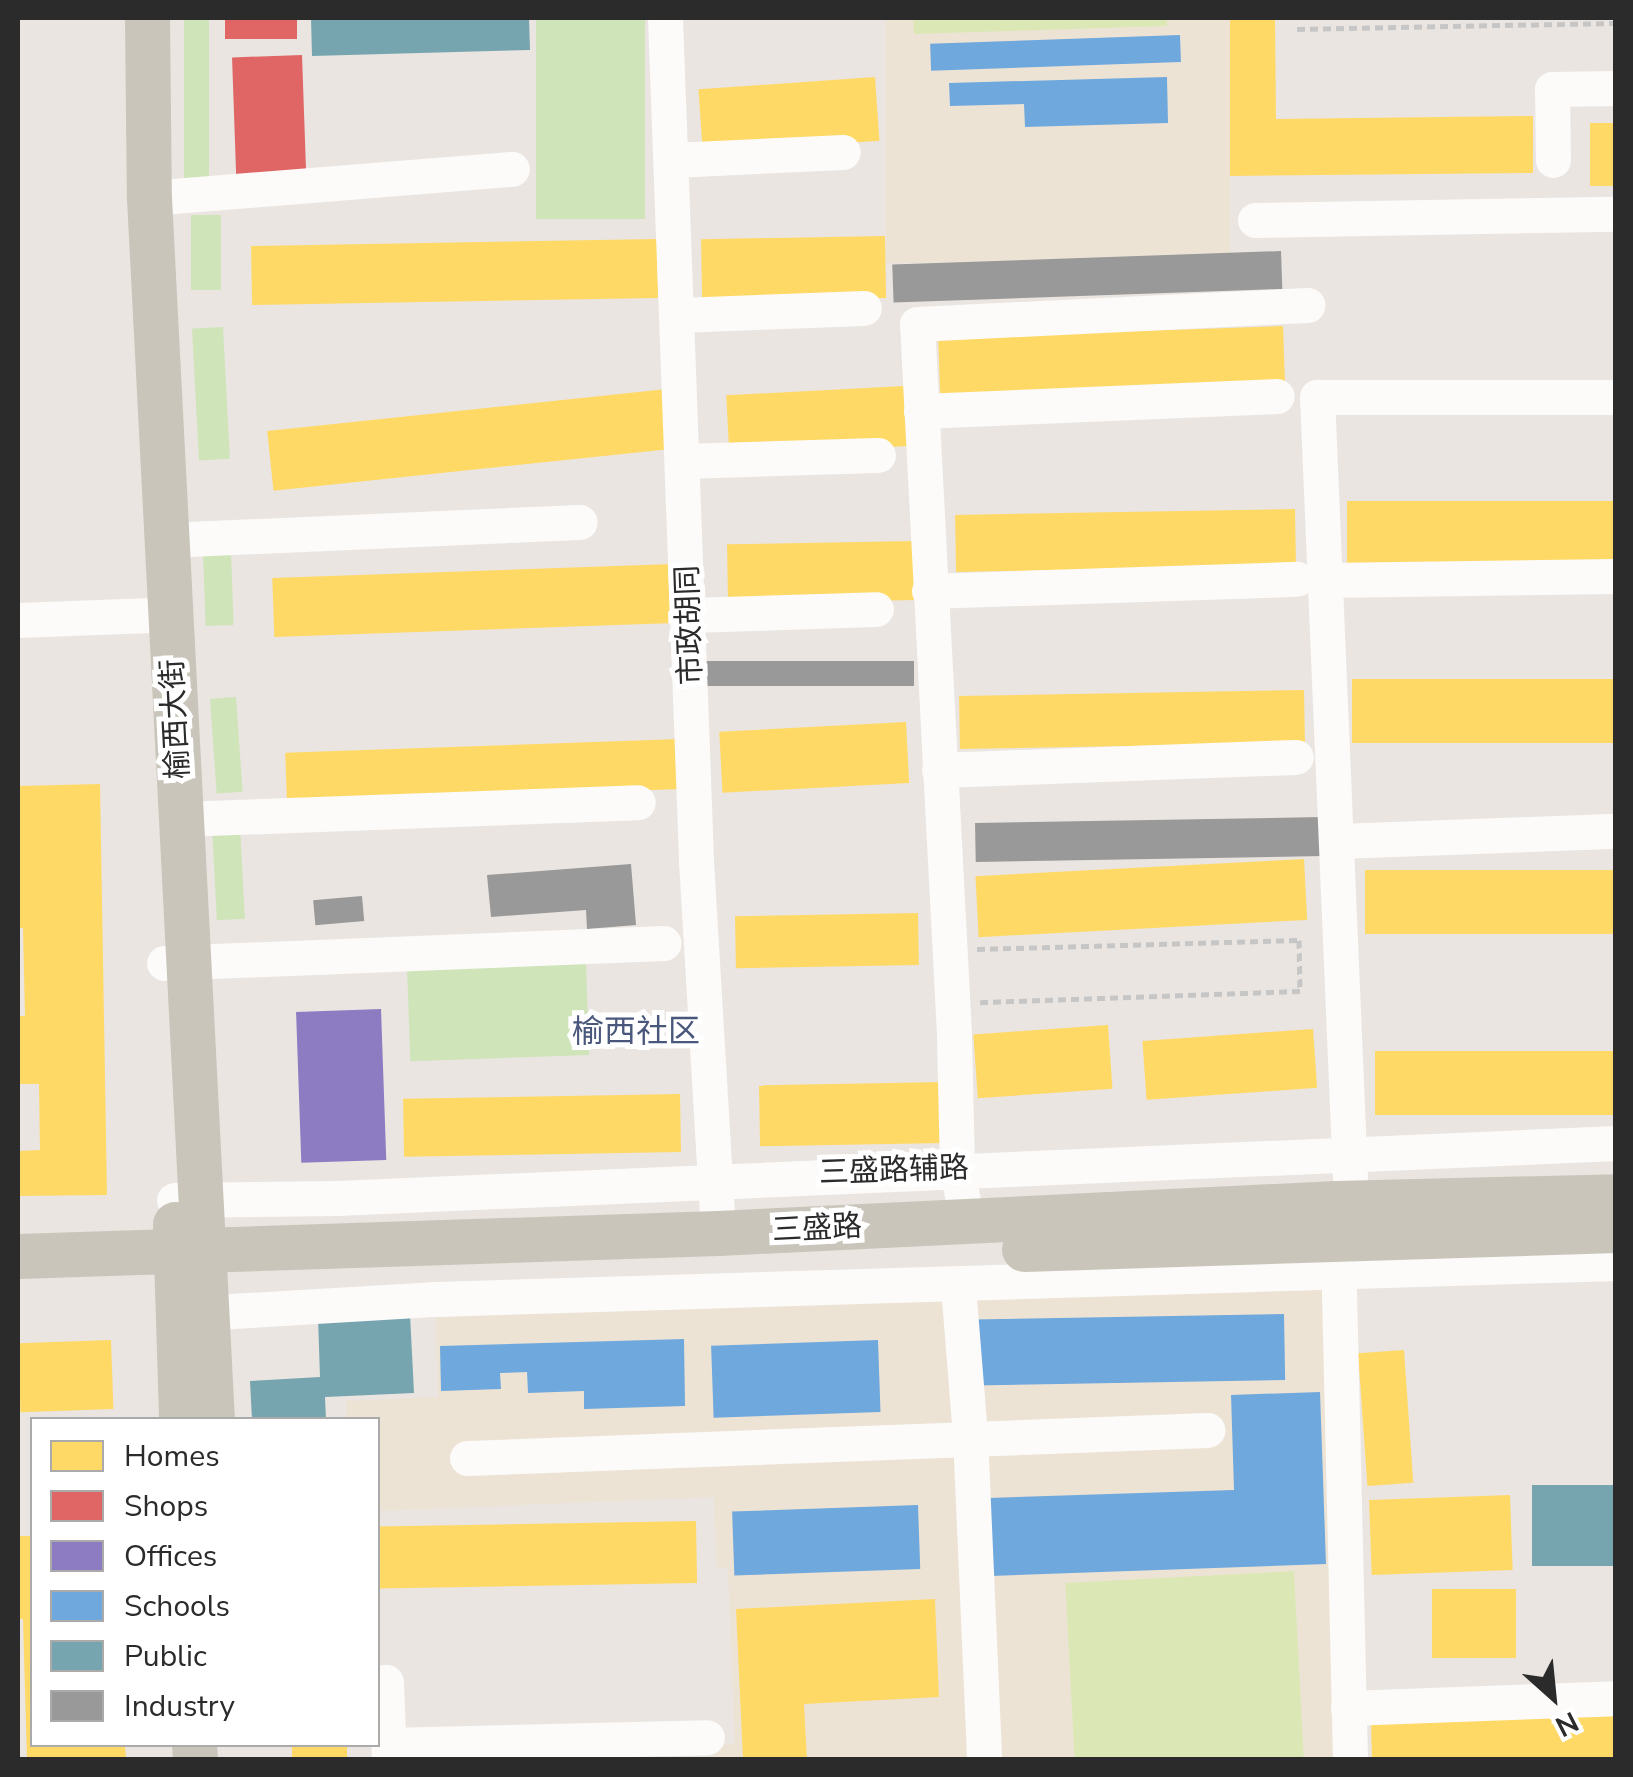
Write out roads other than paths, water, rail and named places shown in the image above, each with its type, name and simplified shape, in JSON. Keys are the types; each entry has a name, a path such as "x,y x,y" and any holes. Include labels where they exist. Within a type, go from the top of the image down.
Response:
{"main road":[{"name":"榆西大街","path":"128,18 151,616 176,962 192,1279 212,1417"},
{"name":"榆西大街","path":"147,18 150,198 182,820 176,962"},
{"name":"三盛路","path":"18,1277 192,1279 966,1247 992,1250 1340,1229 1616,1196"},
{"name":"三盛路","path":"18,1256 192,1279 718,1233 967,1222 1616,1230"},
{"name":"榆西大街","path":"181,1417 192,1279"}],"street":[{"name":"市政胡同","path":"665,18 679,315 696,861 718,1233"},
{"path":"1553,160 1552,88 1616,88"},
{"path":"672,160 843,152"},
{"path":"150,198 512,169"},
{"path":"1255,220 1616,214"},
{"path":"967,1222 957,1168 917,324 1308,305"},
{"path":"679,315 864,308"},
{"path":"921,411 1277,396"},
{"path":"1350,1760 1340,1229 1350,1155 1338,841 1310,580 1317,397 1616,397"},
{"path":"684,462 878,455"},
{"path":"166,540 580,522"},
{"path":"929,590 1616,576"},
{"path":"689,615 876,609"},
{"path":"18,620 151,616"},
{"path":"939,770 1296,758"},
{"path":"182,820 638,802"},
{"path":"1338,841 1616,831"},
{"path":"176,962 664,943"},
{"name":"三盛路辅路","path":"187,1200 337,1198 957,1168 1616,1143"},
{"path":"192,1279 438,1299 958,1286 1340,1229 1616,1262"},
{"path":"958,1286 970,1436 984,1760"},
{"path":"468,1458 1207,1430"},
{"path":"380,1683 386,1682 389,1752 707,1737"},
{"path":"1348,1708 1616,1698"}],"district":[{"name":"榆西社区","path":"636,1032"}]}
